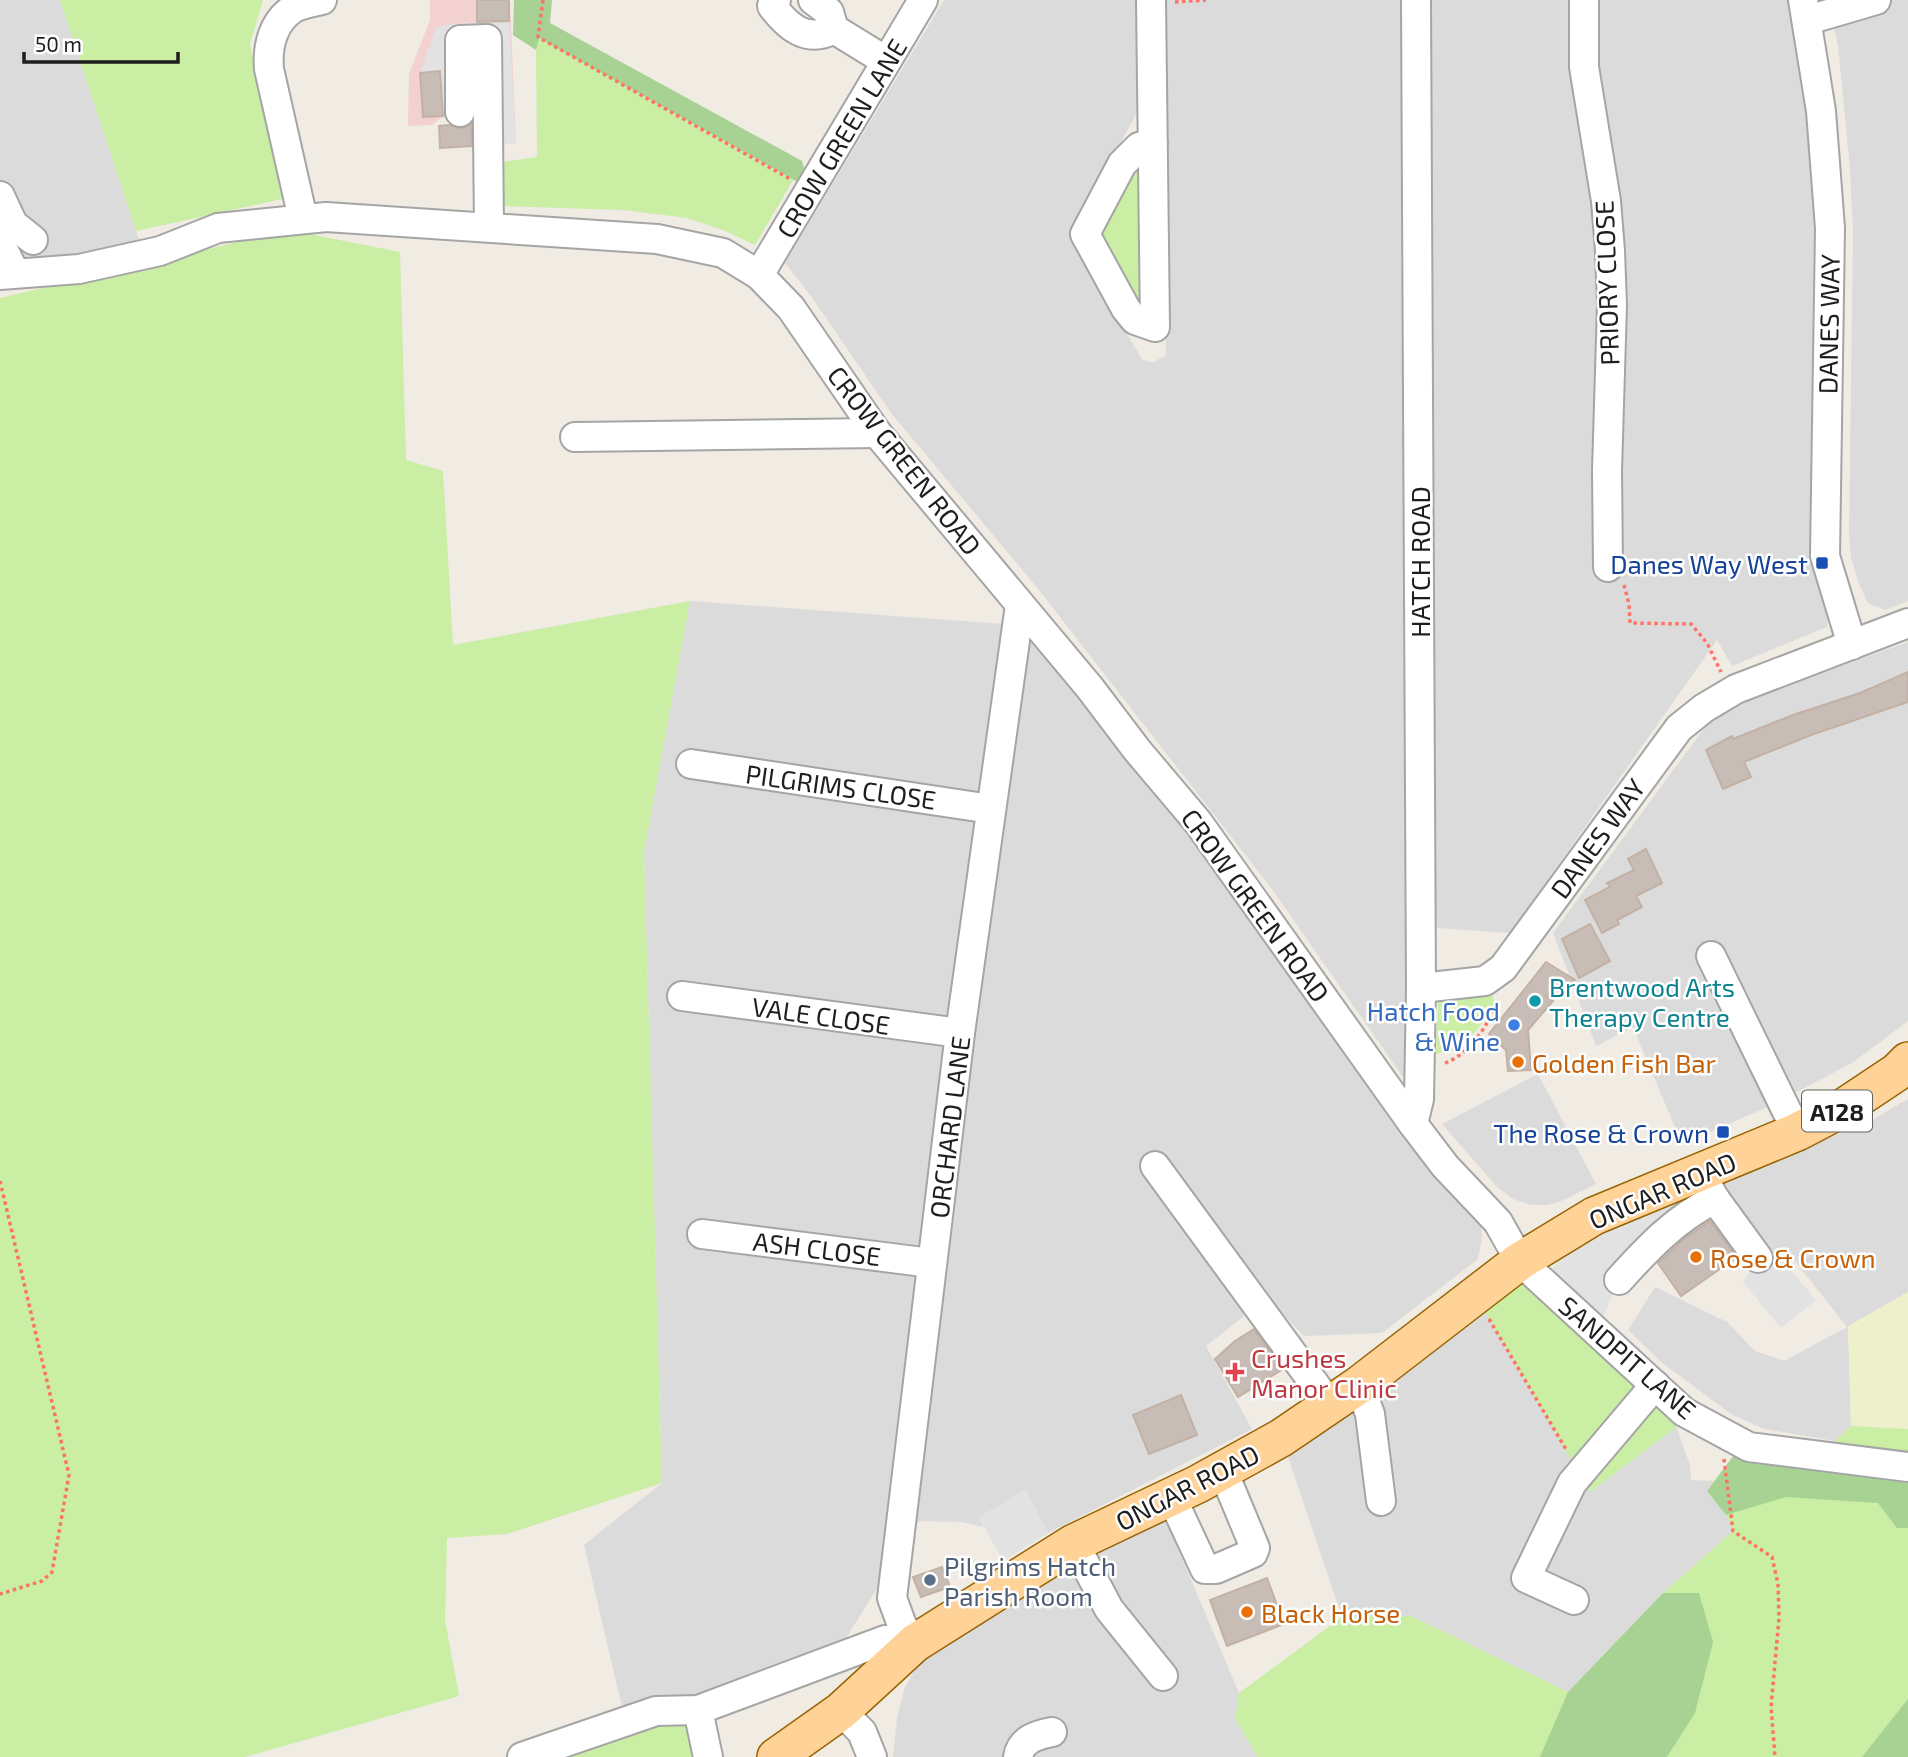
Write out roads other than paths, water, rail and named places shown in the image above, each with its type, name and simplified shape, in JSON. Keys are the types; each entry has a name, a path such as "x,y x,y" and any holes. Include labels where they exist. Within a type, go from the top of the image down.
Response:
{"main road":[{"name":"ONGAR ROAD","path":"781,1755 841,1711 915,1643 1074,1543 1223,1471 1281,1438 1344,1395 1520,1261 1594,1216 1707,1185 1843,1108 1897,1072 1908,1061"}],"street":[{"path":"303,219 267,49 276,27 294,8 322,0"},
{"path":"776,0 772,6 785,24 807,34 819,35 834,29"},
{"path":"814,0 829,12 834,29 886,61"},
{"name":"CROW GREEN LANE","path":"759,275 923,0"},
{"name":"HATCH ROAD","path":"1412,1124 1419,1099 1422,988 1416,0"},
{"name":"PRIORY CLOSE","path":"1584,0 1584,67 1606,201 1610,251 1612,305 1606,471 1608,567"},
{"path":"1806,10 1876,0"},
{"path":"1152,1 1155,327 1135,320 1126,309 1085,234 1122,164 1139,147 1153,143"},
{"name":"DANES WAY","path":"1806,10 1821,111 1830,228 1825,556 1852,645"},
{"path":"460,112 460,40 486,38 489,227"},
{"path":"0,196 13,224 33,240"},
{"name":"CROW GREEN ROAD","path":"7,274 79,269 160,251 218,228 326,217 657,239 723,253 759,275 792,308 877,433 1197,821 1412,1124 1445,1166 1498,1222 1520,1261"},
{"path":"0,243 7,274"},
{"path":"575,437 877,433"},
{"name":"ORCHARD LANE","path":"915,1643 902,1625 892,1598 960,1033 1020,605"},
{"name":"DANES WAY","path":"1422,988 1485,982 1503,968 1679,728 1704,708 1731,692 1908,623"},
{"name":"PILGRIMS CLOSE","path":"691,764 991,809"},
{"path":"1710,956 1797,1132"},
{"name":"VALE CLOSE","path":"682,996 960,1033"},
{"path":"1155,1166 1344,1395 1370,1414 1381,1501"},
{"path":"1707,1185 1758,1258"},
{"path":"1619,1280 1648,1248 1699,1207 1707,1185"},
{"name":"ASH CLOSE","path":"702,1234 931,1263"},
{"name":"SANDPIT LANE","path":"1520,1261 1684,1412 1749,1447 1908,1467"},
{"path":"1574,1600 1526,1578 1572,1483 1655,1385"},
{"path":"1171,1496 1205,1569 1216,1569 1253,1553 1255,1548 1223,1471"},
{"path":"1074,1543 1109,1609 1163,1676"},
{"path":"522,1757 656,1711 698,1710 885,1640 915,1643"},
{"path":"698,1710 708,1757"},
{"path":"841,1711 862,1732 872,1757"},
{"path":"1018,1757 1019,1750 1033,1736 1052,1732"}],"place":[{"name":"Danes Way West","path":"1822,563"},
{"name":"Brentwood Arts Therapy Centre","path":"1535,1001"},
{"name":"Hatch Food & Wine","path":"1514,1025"},
{"name":"Golden Fish Bar","path":"1518,1062"},
{"name":"The Rose & Crown","path":"1723,1132"},
{"name":"Rose & Crown","path":"1696,1257"},
{"name":"Crushes Manor Clinic","path":"1235,1372"},
{"name":"Pilgrims Hatch Parish Room","path":"930,1580"},
{"name":"Black Horse","path":"1247,1612"}]}
